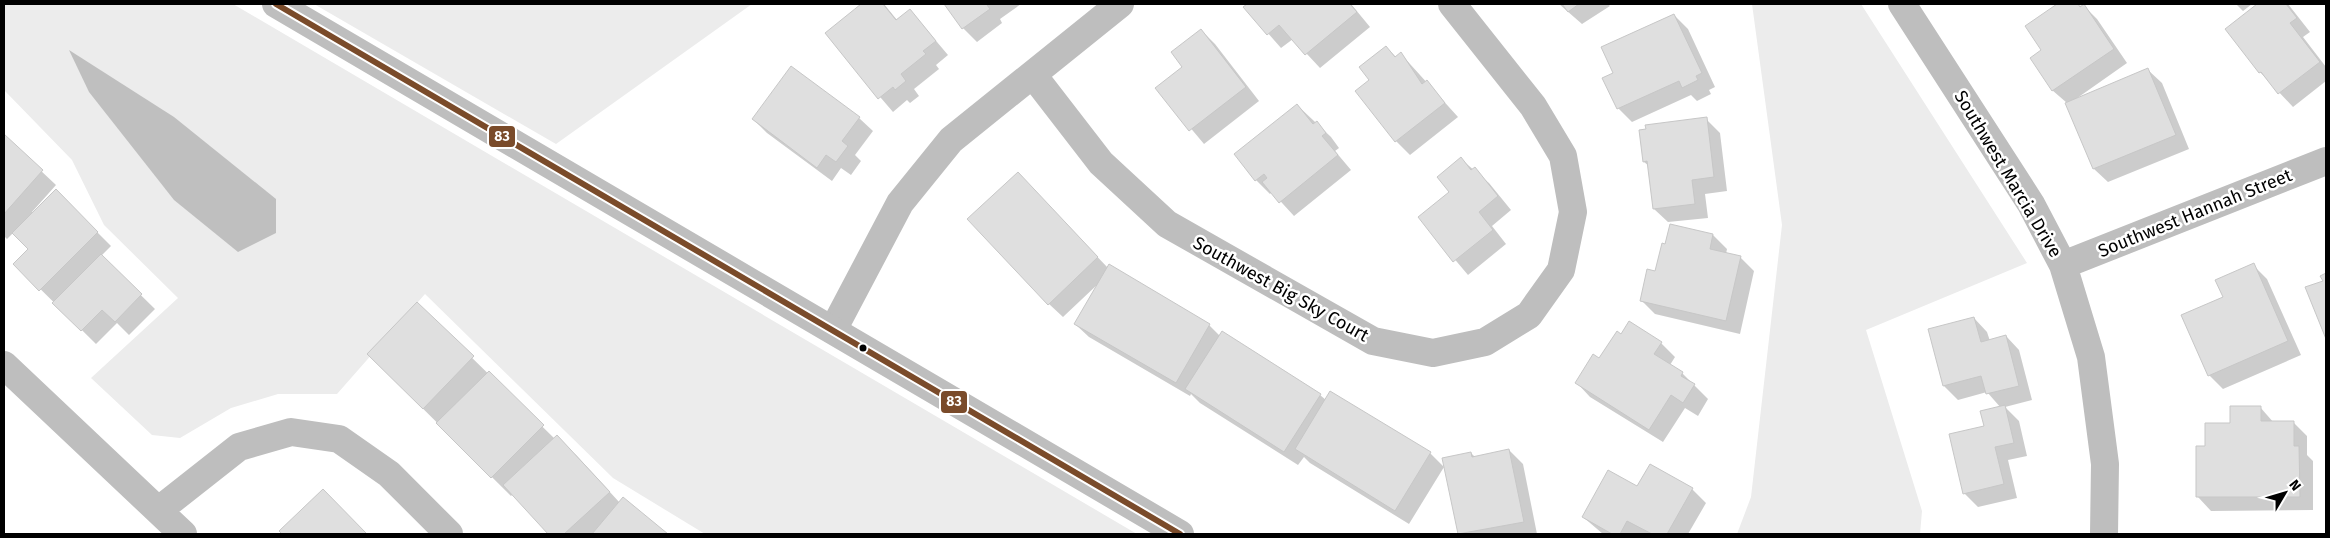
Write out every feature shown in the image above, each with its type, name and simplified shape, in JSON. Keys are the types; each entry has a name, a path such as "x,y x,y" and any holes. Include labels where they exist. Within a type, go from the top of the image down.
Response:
{"street":[{"path":"276,4 1180,534"},
{"path":"833,330 900,203 951,140 1120,4"},
{"name":"Southwest Big Sky Court","path":"1033,75 1101,163 1168,224 1373,341 1433,353 1485,342 1529,315 1561,270 1573,212 1563,156 1533,106 1452,4"},
{"name":"Southwest Marcia Drive","path":"1902,4 2031,204 2063,265 2091,357 2105,464 2104,534"},
{"name":"Southwest Hannah Street","path":"2063,265 2326,161"},
{"path":"4,365 183,534"},
{"path":"159,510 239,447 291,432 339,439 388,474 449,534"}],"shaded area":[{"path":"4,4 233,4 1137,534 705,534 613,478 425,294 337,394 278,394 231,408 180,438 152,435 91,378 178,298 104,225 72,160 4,90"},
{"path":"314,4 752,4 556,144"},
{"path":"1752,4 1861,4 2027,263 1866,330 1922,511 1920,534 1737,534 1751,497 1782,225"},
{"path":"69,50 174,117 276,199 276,233 238,252 174,200 89,92"}],"building":[{"path":"861,4 883,4 896,20 910,9 936,41 923,51 926,54 901,74 906,81 895,90 893,87 878,99 825,33"},
{"path":"944,4 989,4 987,5 990,9 962,29"},
{"path":"1247,4 1350,4 1357,12 1305,55 1279,25 1267,35 1243,7"},
{"path":"1562,4 1579,4 1568,12"},
{"path":"2057,4 2078,4 2080,7 2084,4 2114,49 2052,91 2030,58 2041,50 2025,26"},
{"path":"2257,4 2286,4 2297,18 2290,23 2320,62 2278,94 2225,29"},
{"path":"1674,14 1702,73 1696,76 1698,80 1682,88 1679,81 1617,109 1602,78 1613,73 1601,47"},
{"path":"1201,29 1246,87 1189,131 1155,88 1182,67 1171,52"},
{"path":"1386,46 1395,57 1401,52 1422,84 1427,80 1445,103 1395,142 1355,91 1369,80 1359,67"},
{"path":"791,66 860,117 842,141 848,146 836,162 826,155 817,168 752,119"},
{"path":"2148,68 2176,135 2093,169 2065,103"},
{"path":"1297,104 1313,124 1317,121 1326,133 1322,136 1338,155 1279,203 1262,182 1267,178 1264,174 1255,181 1234,154"},
{"path":"1707,117 1714,177 1692,180 1695,204 1653,209 1647,161 1643,162 1639,130 1646,129 1645,125"},
{"path":"4,134 43,170 4,214"},
{"path":"1461,157 1471,170 1475,167 1498,196 1479,212 1493,230 1453,262 1418,217 1449,192 1437,177"},
{"path":"1018,172 1098,257 1048,305 967,219"},
{"path":"56,189 98,232 39,291 13,264 28,249 12,233"},
{"path":"1670,224 1713,234 1710,249 1741,256 1726,321 1640,301 1647,269 1655,271 1662,243 1665,244"},
{"path":"101,254 142,294 115,322 102,310 81,331 52,303"},
{"path":"2254,263 2288,341 2208,376 2181,315 2223,297 2215,280"},
{"path":"1109,264 1210,324 1176,383 1074,324"},
{"path":"2326,273 2326,339 2305,287 2323,281 2320,276"},
{"path":"417,302 474,356 423,409 367,354"},
{"path":"1974,317 1981,342 2006,335 2019,386 1986,394 1981,376 1943,386 1928,329"},
{"path":"1629,321 1662,342 1654,354 1683,372 1681,376 1695,384 1683,403 1671,395 1649,430 1575,383 1593,354 1599,358 1617,331 1621,334"},
{"path":"1222,331 1321,394 1284,452 1185,389"},
{"path":"489,371 544,425 491,478 436,423"},
{"path":"1330,391 1431,452 1395,511 1295,449"},
{"path":"2005,405 2014,443 1995,447 2004,484 1963,494 1949,434 1984,426 1980,411"},
{"path":"2230,406 2261,406 2261,421 2294,421 2294,446 2299,446 2300,497 2196,497 2196,446 2205,446 2205,423 2230,423"},
{"path":"557,435 610,492 564,534 548,534 503,485"},
{"path":"1509,449 1524,522 1458,534 1442,458 1471,452 1472,457"},
{"path":"1650,464 1693,488 1667,534 1652,534 1627,521 1620,534 1612,534 1582,517 1608,470 1637,486"},
{"path":"323,489 367,534 282,534 279,531"},
{"path":"623,497 668,534 592,534"}],"transit line":[{"name":"83","path":"276,4 1180,534"}]}
